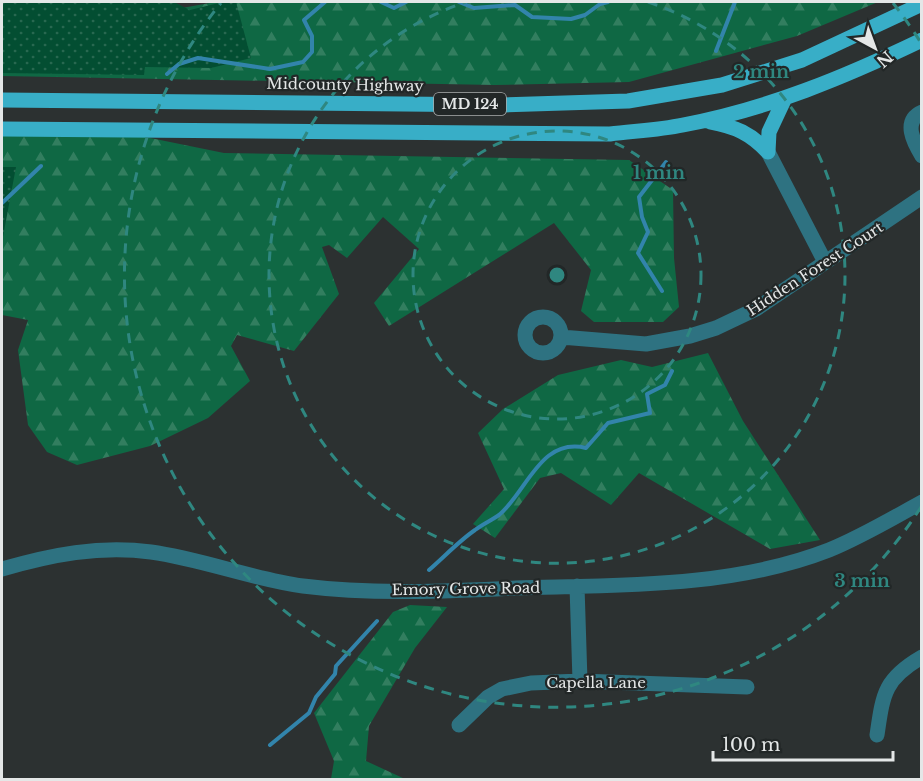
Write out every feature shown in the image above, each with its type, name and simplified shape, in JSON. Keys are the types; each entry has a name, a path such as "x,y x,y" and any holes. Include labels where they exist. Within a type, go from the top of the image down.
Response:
{"main road":[{"name":"Midcounty Highway","path":"2,100 502,105 628,101 722,85 802,60 921,4"},
{"name":"MD 124","path":"2,129 610,134 704,121 784,100 853,73 921,40"},
{"path":"768,152 769,132 784,100"},
{"path":"704,121 738,127 753,136 768,152"}],"street":[{"path":"921,112 913,119 910,127 921,156"},
{"path":"768,152 825,262"},
{"name":"Hidden Forest Court","path":"561,337 646,344 690,336 716,328 756,309 921,197"},
{"name":"Emory Grove Road","path":"2,569 52,555 97,550 150,552 301,586 351,591 405,592 645,586 728,575 793,561 857,537 921,502"},
{"path":"577,586 580,681"},
{"path":"878,735 882,698 887,686 904,668 921,657"},
{"name":"Capella Lane","path":"459,725 488,697 502,689 531,683 580,681 747,687"}],"green space":[{"path":"2,2 159,2 171,10 215,2 878,2 797,36 629,82 495,85 2,76"},
{"path":"2,2 174,2 190,10 223,2 236,2 251,58 211,68 145,67 144,75 2,73"},
{"path":"2,129 116,131 224,153 629,160 673,190 674,258 679,307 663,322 594,322 581,311 591,270 554,223 389,326 374,303 419,249 383,217 347,258 329,245 322,247 339,294 294,351 237,335 231,346 250,381 208,418 150,446 77,465 47,452 28,425 18,350 28,320 2,315"},
{"path":"2,167 16,167 2,242"},
{"path":"708,353 743,421 820,540 770,549 639,473 611,505 561,473 540,478 495,538 473,524 504,489 478,433 503,409 558,375 621,360 652,367"},
{"path":"410,605 447,607 415,648 369,726 366,761 405,779 331,779 334,761 314,713 393,612"}],"waterway":[{"path":"167,74 179,64 198,58 270,69 303,62 312,52 312,36 304,20 325,2"},
{"path":"381,2 394,8 406,2"},
{"path":"459,2 474,8 515,5 532,17 571,19 585,15 600,4 608,2"},
{"path":"716,51 735,2"},
{"path":"662,291 638,253 648,232 642,217 639,197 666,162"},
{"path":"2,203 41,166"},
{"path":"429,570 469,534 499,515 546,458 570,447 586,448 608,423 650,413 647,394 665,385 672,371"},
{"path":"270,745 309,713 316,697 335,674 336,666 377,621"}]}
